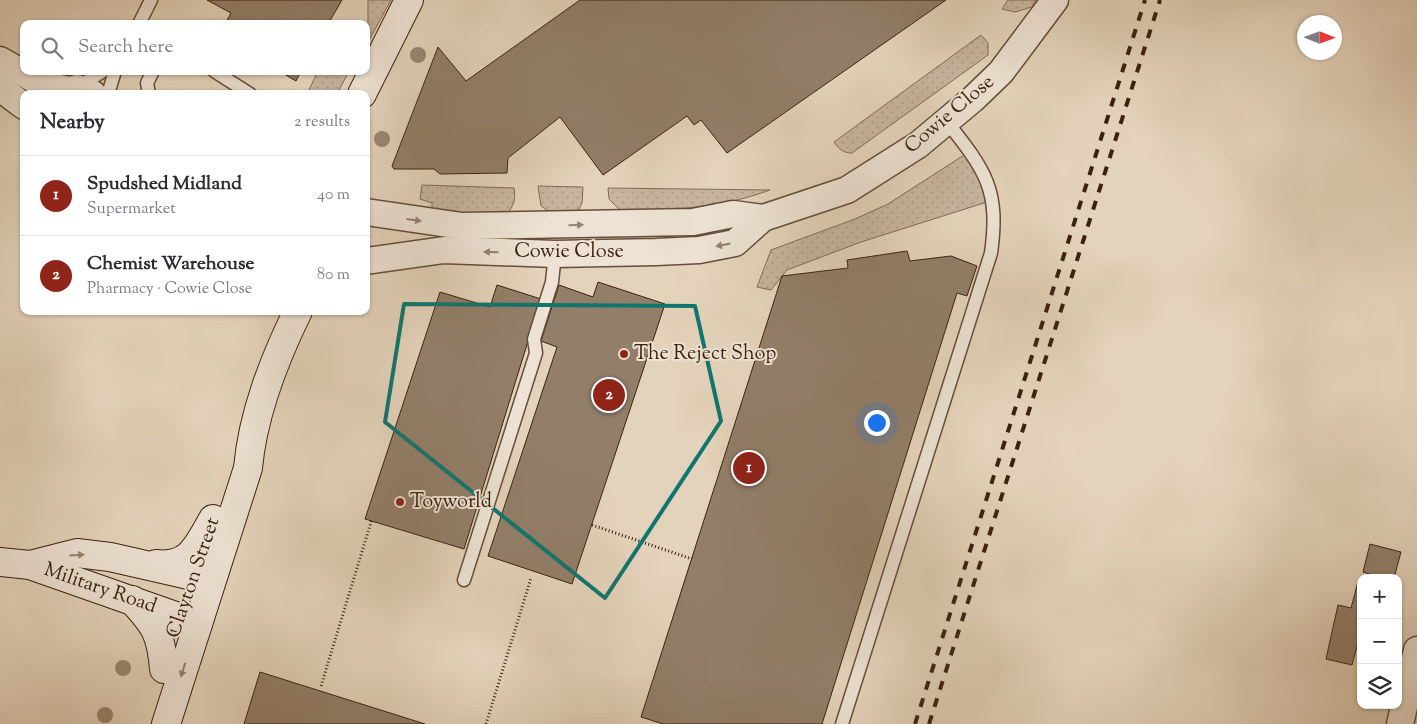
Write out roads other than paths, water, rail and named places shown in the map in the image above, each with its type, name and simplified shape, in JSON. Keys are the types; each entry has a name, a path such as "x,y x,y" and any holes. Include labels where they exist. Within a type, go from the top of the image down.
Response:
{"main road":[{"path":"364,90 409,0"},
{"name":"Clayton Street","path":"278,351 280,315"},
{"name":"Clayton Street","path":"166,724 189,620 203,578 248,468 251,435 278,351 296,315"},
{"name":"Clayton Street","path":"203,578 214,519 234,463 251,435"},
{"path":"129,561 167,565 180,562 194,552 214,519"},
{"name":"Military Road","path":"0,562 30,564 77,553 129,561 203,578"},
{"name":"Military Road","path":"30,564 73,581 189,620"},
{"path":"131,599 154,627 162,642 164,669"},
{"name":"Clayton Street","path":"146,724 164,669 189,620"}],"street":[{"name":"Cowie Close","path":"370,260 444,250 555,254 699,250 735,242 762,218 847,190 918,145 947,122 1001,72 1055,0"},
{"path":"0,60 20,71"},
{"path":"28,75 44,84 69,90"},
{"path":"0,88 20,103"},
{"name":"Cowie Close","path":"370,213 462,226 693,222 733,214 762,218"},
{"path":"1400,724 1417,650"}],"lane":[{"path":"141,20 151,0"},
{"path":"74,90 97,75"},
{"path":"109,90 114,75"},
{"path":"148,90 147,83 151,75"},
{"path":"220,75 244,90"},
{"path":"842,724 991,253 994,217 987,179 978,161 947,122"},
{"path":"464,580 536,353 534,339 552,282 555,254"}],"railway":[{"path":"915,724 1145,0"},
{"path":"929,724 1160,0"}],"place":[{"name":"The Reject Shop","path":"624,354"},
{"name":"Chemist Warehouse","path":"609,395"},
{"name":"Spudshed Midland","path":"749,468"},
{"name":"Toyworld","path":"400,502"}]}
